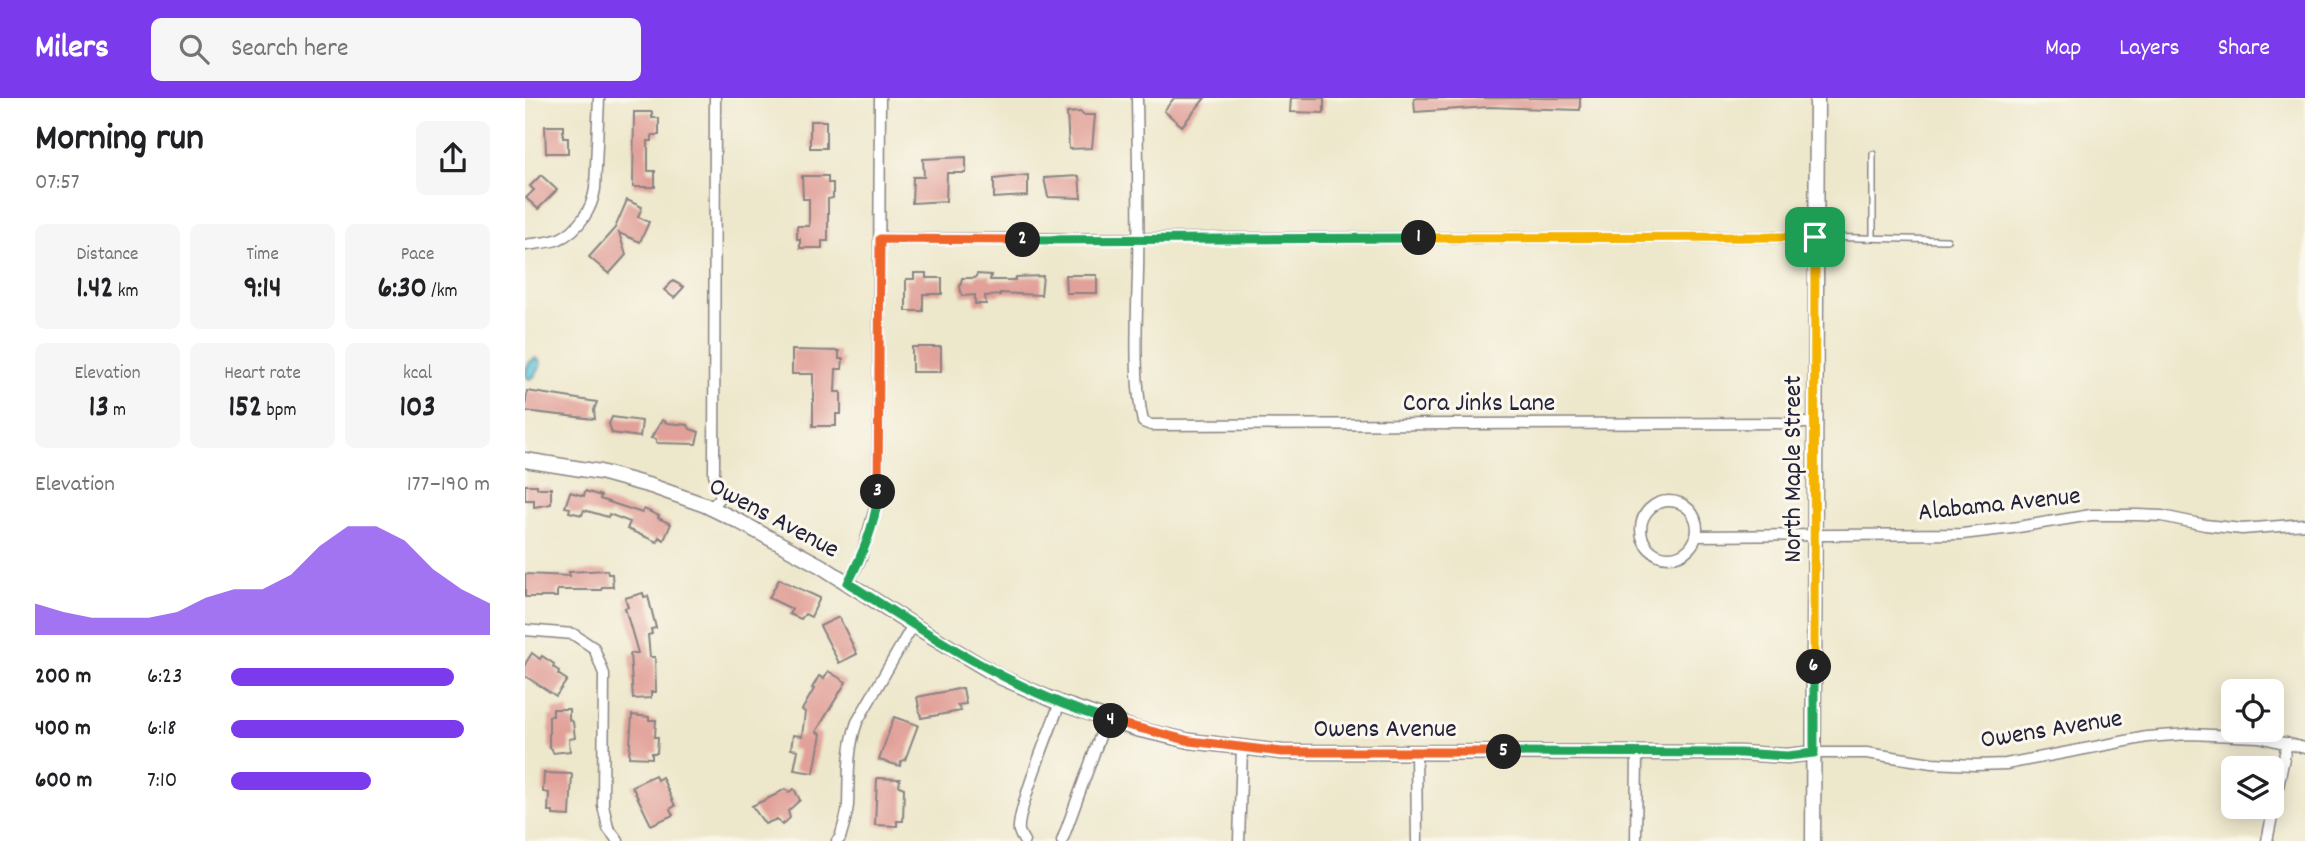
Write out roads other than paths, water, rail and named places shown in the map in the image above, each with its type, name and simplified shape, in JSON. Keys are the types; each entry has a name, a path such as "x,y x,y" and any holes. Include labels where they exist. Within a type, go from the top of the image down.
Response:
{"street":[{"path":"525,245 557,240 575,228 587,213 595,189 600,98"},
{"path":"711,508 721,497 714,474 715,98"},
{"path":"848,583 860,558 878,498 880,98"},
{"path":"1137,98 1138,240"},
{"name":"North Maple Street","path":"1813,841 1817,98"},
{"path":"880,239 1815,237"},
{"name":"Cora Jinks Lane","path":"1138,240 1139,392 1143,422 1151,425 1815,423"},
{"name":"Owens Avenue","path":"525,460 600,472 651,486 711,508 821,566 1000,677 1106,720 1190,741 1282,752 1637,752 1787,756 1867,753 1932,763 1975,765 2025,761 2147,737 2189,734 2259,737 2305,748"},
{"path":"1671,501 1688,509 1697,526 1696,536 1693,544 1679,555 1662,556 1647,547 1641,531 1642,522 1653,506 1671,501"},
{"name":"Alabama Avenue","path":"1696,536 1962,534 2091,515 2162,516 2242,529 2305,524"},
{"path":"838,841 848,807 849,750 852,734 913,625"},
{"path":"525,630 573,634 594,648 604,674 603,806 608,828 618,841"},
{"path":"1024,841 1019,831 1021,814 1060,703"},
{"path":"1062,841 1106,720"},
{"path":"2267,841 2287,743"},
{"path":"1239,841 1242,749"},
{"path":"1416,751 1417,841"},
{"path":"1636,841 1637,752"}],"lane":[{"path":"1873,154 1873,237"},
{"path":"1815,237 1947,240"}],"water":[{"path":"536,358 541,362 539,370 530,379 526,377 527,369"}]}
